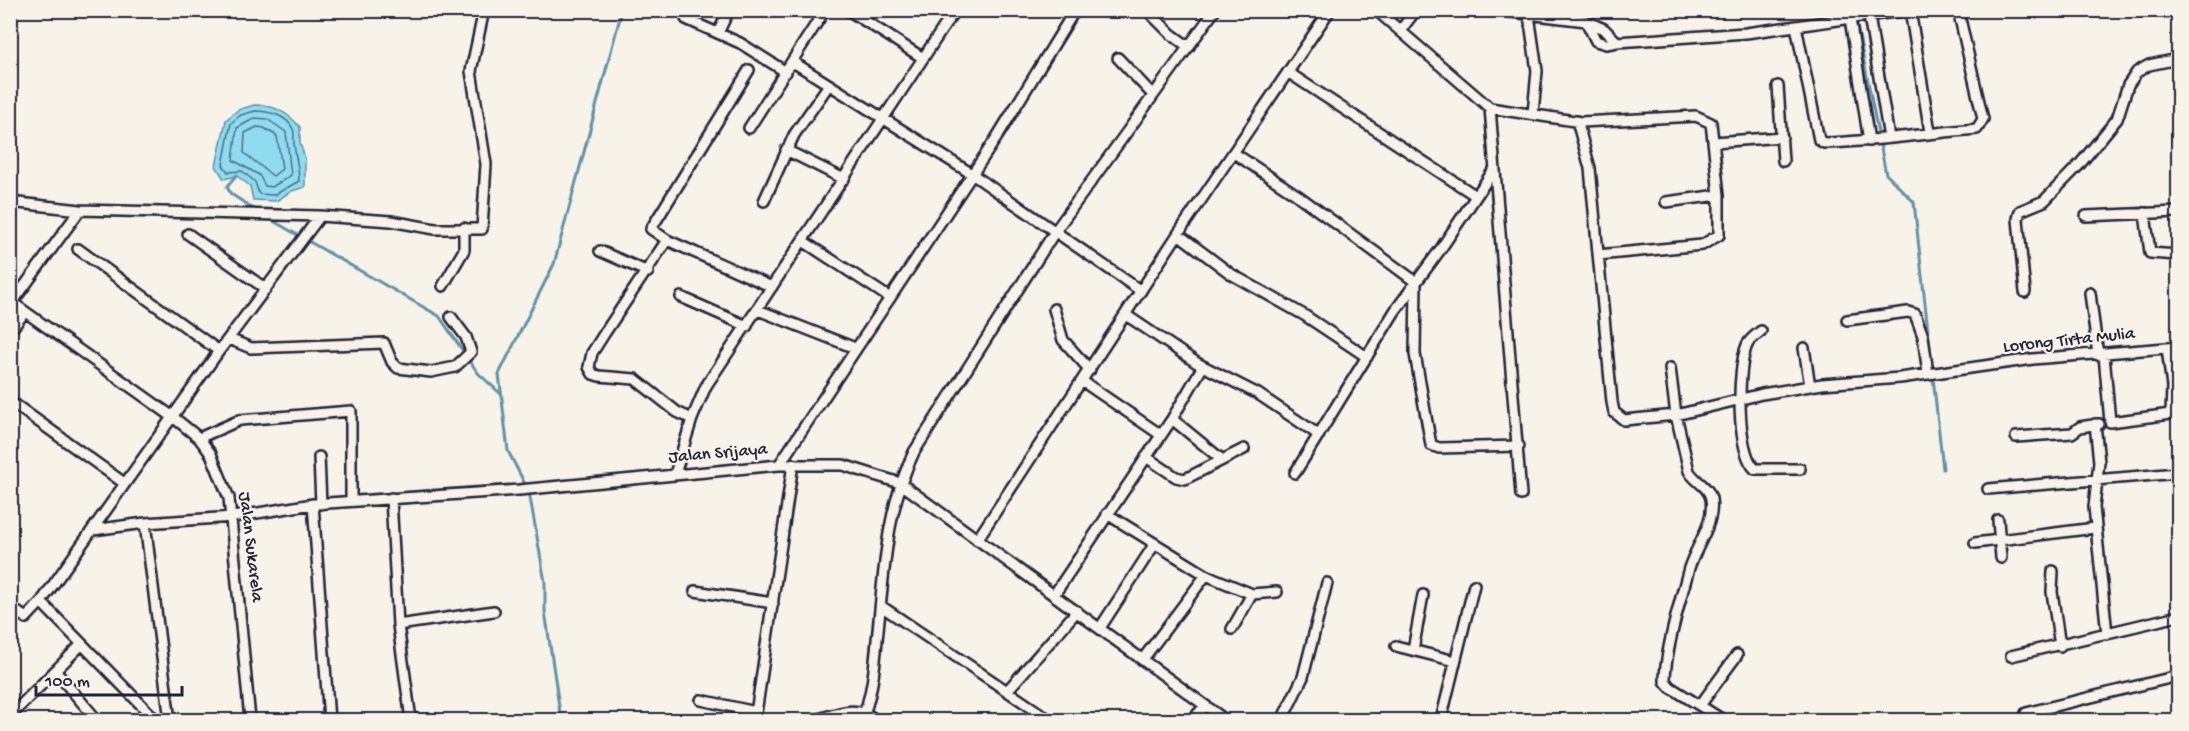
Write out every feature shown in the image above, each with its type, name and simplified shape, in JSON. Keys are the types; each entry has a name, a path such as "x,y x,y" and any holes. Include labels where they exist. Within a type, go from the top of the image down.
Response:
{"street":[{"path":"10,202 80,210 320,216 391,221 435,229 483,228 486,164 471,71 484,10"},
{"path":"718,33 729,10"},
{"path":"748,128 825,10"},
{"path":"848,10 923,58"},
{"path":"675,474 692,419 706,386 956,10"},
{"path":"779,465 972,174 1075,10"},
{"path":"862,716 874,669 892,510 900,483 934,418 1056,230 1215,10"},
{"path":"976,540 1178,234 1330,10"},
{"path":"1376,10 1490,108 1577,121 1703,117 1711,123 1719,195 1720,231 1713,241 1681,248 1598,255"},
{"path":"1400,31 1416,10"},
{"path":"1495,10 1587,21 1604,29 1617,42 1746,33 1910,10 1930,132"},
{"path":"1796,26 1819,140 1824,143 1872,141 1930,132 1977,129 1983,118 1958,10"},
{"path":"1151,14 1171,34 1189,47"},
{"path":"1529,15 1537,71 1533,113"},
{"path":"1867,16 1887,139"},
{"path":"1851,18 1872,141"},
{"path":"686,19 718,33 786,72"},
{"path":"1118,58 1153,95"},
{"path":"2025,292 2018,219 2020,212 2044,201 2080,164 2117,119 2128,85 2137,72 2149,65 2178,59"},
{"path":"793,62 882,120 972,174 1142,291"},
{"path":"749,70 652,227 652,231 667,240 772,287"},
{"path":"1289,73 1476,196"},
{"path":"764,201 786,150 828,86"},
{"path":"1778,86 1783,161"},
{"path":"1490,108 1493,171 1519,446 1521,495"},
{"name":"Lorong Tirta Mulia","path":"1577,121 1590,168 1614,412 1624,420 1676,415 1762,394 1810,386 1963,370 2034,359 2178,347"},
{"path":"1714,142 1782,137"},
{"path":"786,150 844,179"},
{"path":"1234,153 1297,195 1416,282"},
{"path":"1295,473 1395,311 1493,171"},
{"path":"1666,202 1719,195"},
{"path":"11,302 80,210"},
{"path":"2086,216 2178,212"},
{"path":"2145,213 2150,253 2178,255"},
{"path":"10,607 26,618 41,602 219,351 320,216"},
{"path":"443,286 464,250 464,228"},
{"path":"188,234 266,289"},
{"path":"1178,234 1231,274 1304,315 1367,357"},
{"path":"667,240 648,272 592,353 590,371 599,376 635,379 677,412 692,419"},
{"path":"803,241 890,297"},
{"path":"78,249 219,351"},
{"path":"600,251 648,272"},
{"path":"1416,282 1415,354 1431,445 1439,448 1519,446"},
{"path":"2090,294 2110,422"},
{"path":"681,297 747,326"},
{"name":"Jalan Sukarela","path":"11,302 173,417 198,438 219,468 233,517 250,720"},
{"path":"1054,309 1063,340 1090,370"},
{"path":"758,310 855,348"},
{"path":"10,330 25,312"},
{"path":"1847,320 1908,312 1915,314 1923,336 1929,374"},
{"path":"1126,315 1203,366 1258,394 1319,435"},
{"path":"229,339 251,348 384,343 392,362 398,368 431,372 455,367 471,352 466,337 452,317"},
{"path":"1761,332 1746,347 1740,401 1746,455 1750,464 1760,470 1800,469"},
{"path":"1804,348 1810,386"},
{"path":"2016,437 2072,433 2080,427 2171,414 2172,387 2167,348"},
{"path":"1054,595 1172,419 1203,366"},
{"path":"1670,368 1676,415 1689,471 1693,479 1708,490 1711,509 1708,525 1689,568 1668,657 1665,681 1670,687 1701,704 1723,720"},
{"path":"1082,381 1161,435"},
{"path":"10,401 124,483"},
{"path":"198,438 240,420 351,411 351,501"},
{"path":"1172,419 1221,459"},
{"path":"2096,424 2099,462 2094,507 2095,528 2107,634"},
{"path":"1146,457 1176,477 1185,479 1244,449"},
{"path":"319,458 317,504 329,720"},
{"path":"701,700 755,716 793,464"},
{"name":"Jalan Srijaya","path":"391,498 519,490 779,465 843,465 900,483 1225,720"},
{"path":"1988,489 2097,482 2178,473"},
{"path":"93,530 145,523 233,517 317,504 391,498 398,625 411,720"},
{"path":"1107,514 1206,575 1252,594 1277,592"},
{"path":"1998,520 2001,558"},
{"path":"145,523 169,713 167,720"},
{"path":"1975,543 2095,528"},
{"path":"1100,628 1154,545"},
{"path":"2053,571 2052,592 2060,646"},
{"path":"1143,659 1206,575"},
{"path":"1282,720 1303,677 1327,583"},
{"path":"1441,720 1474,585"},
{"path":"695,591 773,603"},
{"path":"1232,629 1252,594"},
{"path":"1413,650 1424,596"},
{"path":"41,602 156,720"},
{"path":"881,606 1050,720"},
{"path":"398,625 494,611"},
{"path":"1007,691 1077,611"},
{"path":"2012,656 2178,616"},
{"path":"10,716 82,644"},
{"path":"1396,646 1455,661"},
{"path":"1701,704 1737,655"},
{"path":"56,672 97,720"},
{"path":"2026,713 2178,676"},
{"path":"1192,720 1205,706"},
{"path":"814,720 854,711 876,720"}],"water":[{"path":"254,105 280,110 300,127 300,144 305,158 305,187 292,191 276,201 253,200 250,186 237,176 224,179 216,166 226,120 238,110"}],"waterway":[{"path":"526,486 508,451 499,374 554,264 622,10"},
{"path":"1854,10 1886,174 1914,202 1943,469"},
{"path":"237,175 227,187 231,194 257,211"},
{"path":"268,218 439,316 478,373 502,395"},
{"path":"529,492 545,582 545,611 561,720"}]}
